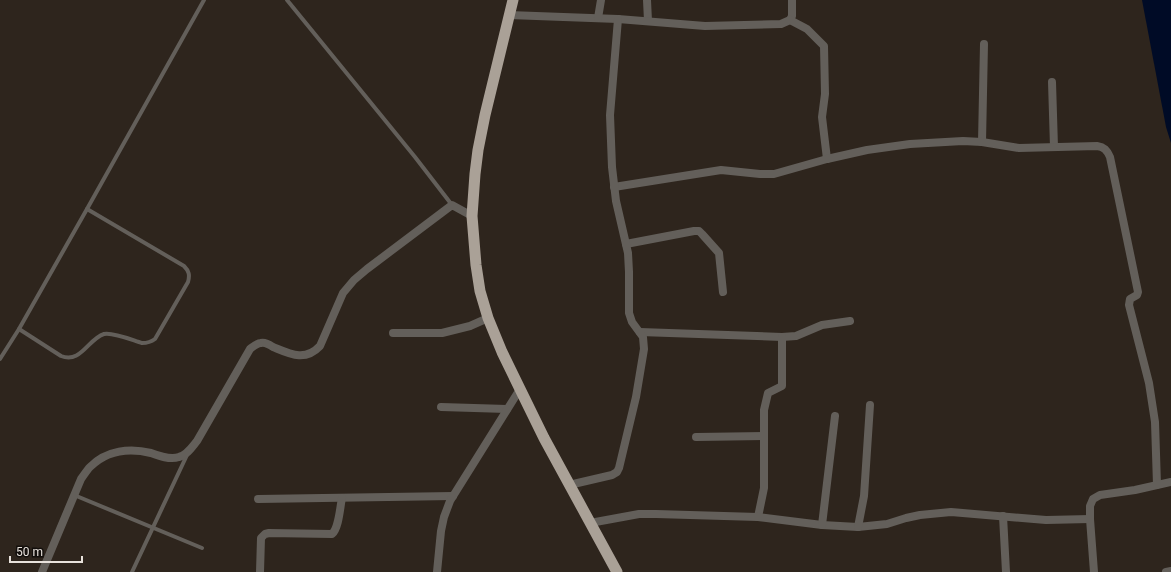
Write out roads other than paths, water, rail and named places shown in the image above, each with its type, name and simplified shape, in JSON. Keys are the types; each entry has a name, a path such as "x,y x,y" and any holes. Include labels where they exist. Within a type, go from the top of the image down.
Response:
{"highway":[{"path":"513,0 485,115 475,174 472,216 479,285 488,318 520,390 590,524 617,572"}],"street":[{"path":"598,18 601,0"},
{"path":"647,0 648,21"},
{"path":"509,15 618,19 705,26 781,24 790,20 792,16 792,0"},
{"path":"570,485 612,475 617,472 636,397 644,349 644,342 640,332 632,322 629,313 629,272 626,244 616,201 612,167 610,115 618,19"},
{"path":"790,20 807,29 824,46 825,94 822,117 827,159"},
{"path":"982,142 984,44"},
{"path":"1052,82 1054,146"},
{"path":"614,187 721,170 774,174 827,159 889,146 982,142 1014,148 1054,146 1103,147 1110,157 1138,292 1137,295 1130,299 1128,305 1149,383 1155,422 1156,485"},
{"path":"42,572 81,479 91,466 102,458 127,450 141,451 171,458 188,453 197,441 250,349 256,344 263,342 293,355 301,356 309,354 320,346 343,293 366,268 452,205 472,216"},
{"path":"626,244 699,231 719,253 723,292"},
{"path":"392,333 442,333 470,326 488,318"},
{"path":"640,332 782,337 796,336 822,325 850,321"},
{"path":"758,517 764,488 764,410 768,393 782,386 782,337"},
{"path":"437,572 440,531 450,501 520,390"},
{"path":"858,527 864,496 870,404"},
{"path":"441,407 507,410"},
{"path":"822,525 835,416"},
{"path":"696,436 764,436"},
{"path":"1094,572 1090,506 1094,499 1100,495 1171,482"},
{"path":"258,499 453,496"},
{"path":"260,572 262,536 269,533 332,534 336,528 342,498"},
{"path":"590,524 639,514 758,517 822,525 858,527 887,524 920,515 951,512 1046,520 1090,519"},
{"path":"1003,516 1006,572"},
{"path":"1166,572 1171,571"}],"lane":[{"path":"0,359 19,329 204,0"},
{"path":"287,0 415,157 452,205"},
{"path":"19,329 66,358 72,358 77,355 96,339 105,334 111,334 142,343 147,343 155,338 188,282 190,276 188,270 184,266 87,209"},
{"path":"132,572 188,453"},
{"path":"74,495 202,548"}],"water":[{"path":"1142,0 1171,0 1171,143 1166,127"}]}
